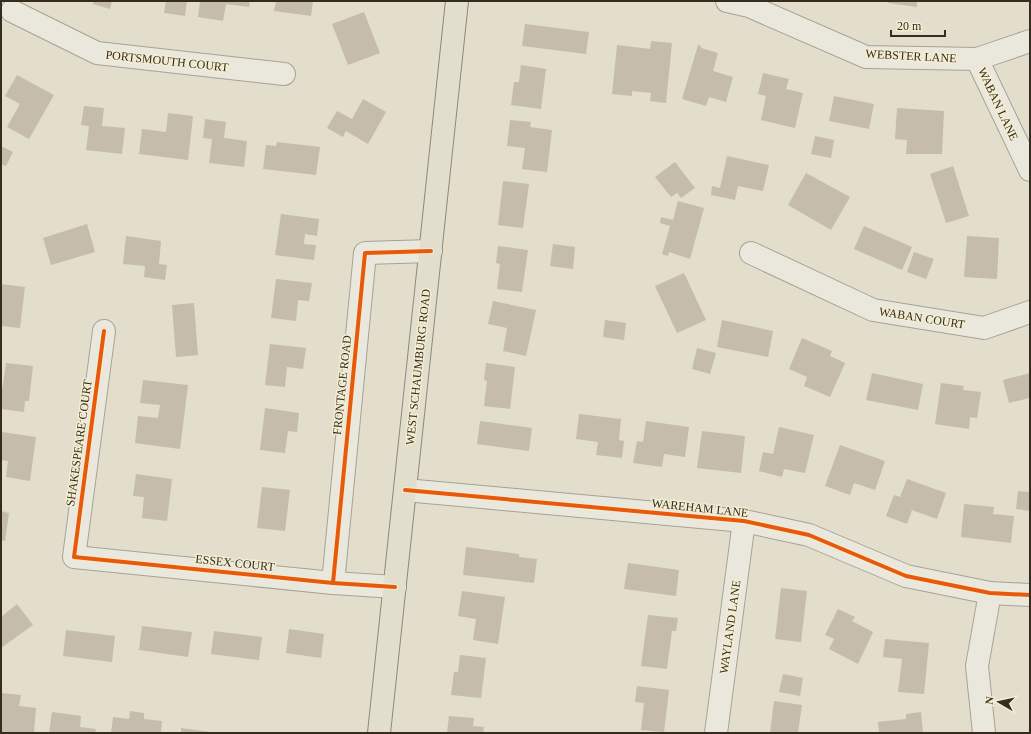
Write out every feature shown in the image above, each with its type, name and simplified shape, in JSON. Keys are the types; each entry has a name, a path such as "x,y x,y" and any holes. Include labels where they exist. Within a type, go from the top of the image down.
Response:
{"main road":[{"name":"WEST SCHAUMBURG ROAD","path":"379,733 457,1"}],"street":[{"name":"WEBSTER LANE","path":"727,1 749,6 866,57 977,59 1030,41"},
{"name":"PORTSMOUTH COURT","path":"10,12 97,53 284,74"},
{"name":"WABAN LANE","path":"977,59 1030,170"},
{"name":"FRONTAGE ROAD","path":"333,583 365,253 431,251"},
{"name":"WABAN COURT","path":"751,253 872,310 984,328 1030,312"},
{"name":"SHAKESPEARE COURT","path":"74,557 104,331"},
{"name":"WAREHAM LANE","path":"405,490 744,521 809,536 906,576 990,593 1030,595"},
{"name":"WAYLAND LANE","path":"716,733 744,521"},
{"name":"ESSEX COURT","path":"74,557 333,583 395,587"},
{"path":"984,733 977,666 990,593"}],"building":[{"path":"94,1 112,1 110,9 93,4"},
{"path":"166,1 187,1 185,16 164,13"},
{"path":"200,1 250,1 249,7 226,4 223,21 198,17"},
{"path":"276,1 313,1 311,16 274,11"},
{"path":"889,1 917,1 917,7 888,3"},
{"path":"364,12 380,53 348,65 332,24"},
{"path":"525,24 589,32 586,54 522,46"},
{"path":"651,41 672,43 666,103 650,101 651,93 632,91 632,96 612,94 617,45 650,49"},
{"path":"698,45 701,46 701,48 718,53 713,71 733,77 726,102 709,97 706,106 682,99"},
{"path":"521,65 546,69 541,109 511,105 514,82 519,82"},
{"path":"763,73 789,79 786,89 803,93 795,128 761,120 766,96 758,94"},
{"path":"17,75 54,95 29,139 7,127 20,104 5,96"},
{"path":"834,96 874,104 869,129 829,121"},
{"path":"363,99 386,112 368,144 346,131 343,137 327,128 337,111 352,119"},
{"path":"84,106 104,108 102,126 125,128 122,154 86,150 89,126 81,125"},
{"path":"897,108 944,111 942,154 906,154 907,140 895,139"},
{"path":"168,113 193,116 188,160 139,154 142,129 166,132"},
{"path":"205,119 226,122 224,138 247,141 244,167 209,163 212,139 203,138"},
{"path":"510,120 531,122 530,127 552,130 547,172 522,169 525,148 507,146"},
{"path":"815,136 834,140 831,158 811,154"},
{"path":"277,142 320,147 316,175 263,169 266,145 276,146"},
{"path":"1,146 13,152 6,166 1,164"},
{"path":"727,156 769,165 763,191 738,186 735,200 711,195 712,186 720,188"},
{"path":"675,162 695,188 681,198 677,193 671,197 655,177"},
{"path":"953,166 969,216 946,223 930,174"},
{"path":"806,173 850,197 831,230 788,205"},
{"path":"503,181 529,184 523,228 498,225"},
{"path":"678,201 704,208 690,259 669,252 668,256 662,254 670,226 660,223 661,217 673,220"},
{"path":"281,214 319,219 317,236 305,234 304,244 316,245 314,260 275,255"},
{"path":"87,224 95,252 51,265 43,238"},
{"path":"864,226 912,247 902,270 854,249"},
{"path":"126,236 161,241 159,264 167,265 165,280 144,277 145,266 123,264"},
{"path":"967,236 999,238 997,279 964,277"},
{"path":"553,244 575,247 573,269 550,266"},
{"path":"498,246 528,250 522,292 497,289 500,264 496,263"},
{"path":"914,252 934,259 926,279 907,272"},
{"path":"684,273 706,320 677,333 655,286"},
{"path":"276,279 312,283 309,301 298,300 296,321 271,318"},
{"path":"1,284 25,287 20,328 1,326"},
{"path":"493,301 536,310 526,356 503,351 507,328 488,324"},
{"path":"194,303 198,355 176,357 172,305"},
{"path":"605,320 626,323 624,340 603,337"},
{"path":"722,320 773,331 768,357 717,347"},
{"path":"802,338 832,351 830,356 845,363 830,397 804,386 807,377 789,369"},
{"path":"270,344 306,348 303,369 287,367 285,387 265,385"},
{"path":"697,348 716,353 710,374 692,369"},
{"path":"6,363 33,366 29,401 25,401 24,412 1,409"},
{"path":"486,363 515,367 510,409 484,406 487,381 484,380"},
{"path":"872,373 923,384 918,410 866,400"},
{"path":"1030,373 1030,398 1009,403 1003,380"},
{"path":"143,380 188,385 180,449 135,443 138,416 158,418 160,405 140,403"},
{"path":"941,383 964,386 963,390 981,392 977,418 970,417 969,429 935,424"},
{"path":"265,408 299,413 297,432 288,431 285,453 260,450"},
{"path":"579,414 621,419 619,440 624,441 622,458 596,455 598,442 576,439"},
{"path":"480,421 532,428 529,451 477,444"},
{"path":"646,421 689,427 685,457 664,454 662,467 633,463 637,441 643,442"},
{"path":"779,427 814,435 805,473 784,469 782,477 759,471 763,452 773,454"},
{"path":"702,431 745,436 741,473 697,468"},
{"path":"2,432 36,437 30,481 6,477 8,461 1,460"},
{"path":"840,445 885,461 875,490 854,483 850,495 825,486"},
{"path":"136,474 172,479 167,521 142,518 144,497 133,496"},
{"path":"907,479 946,493 937,519 912,510 907,524 886,516 894,495 900,497"},
{"path":"262,487 290,490 285,531 257,528"},
{"path":"1018,491 1030,492 1030,511 1016,509"},
{"path":"964,504 994,507 993,514 1014,516 1011,543 961,537"},
{"path":"1,511 9,513 5,541 1,540"},
{"path":"466,547 519,554 519,557 537,559 534,583 463,575"},
{"path":"628,563 679,570 676,596 624,589"},
{"path":"781,588 807,591 801,642 775,639"},
{"path":"462,591 505,597 498,644 473,640 476,619 458,616"},
{"path":"17,604 33,625 1,648 1,617"},
{"path":"838,609 855,617 852,621 873,632 858,664 829,649 834,639 825,635"},
{"path":"648,615 678,618 676,631 672,631 667,669 641,666"},
{"path":"142,626 192,632 188,657 139,650"},
{"path":"289,629 324,634 321,658 286,653"},
{"path":"66,630 115,636 112,662 63,656"},
{"path":"214,631 262,637 259,660 211,654"},
{"path":"885,639 929,643 924,694 898,692 902,659 883,657"},
{"path":"460,655 486,658 481,698 451,695 454,672 458,672"},
{"path":"783,674 803,678 800,696 779,692"},
{"path":"637,686 669,690 664,732 641,730 644,703 635,702"},
{"path":"1,693 21,695 19,706 36,708 34,733 1,733"},
{"path":"774,701 802,705 798,733 770,733"},
{"path":"130,711 144,713 144,719 162,721 161,733 111,733 113,717 129,719"},
{"path":"52,712 81,716 80,727 96,729 95,733 49,733"},
{"path":"921,712 923,733 879,733 878,722 906,719 906,714"},
{"path":"449,716 474,718 473,726 484,727 483,733 447,733"},
{"path":"181,728 211,732 211,733 181,733"}],"cycle path":[{"path":"333,583 365,253 431,251"},
{"path":"104,331 74,557 333,583 395,587"},
{"path":"405,490 744,521 809,535 906,576 990,593 1030,595"}]}
